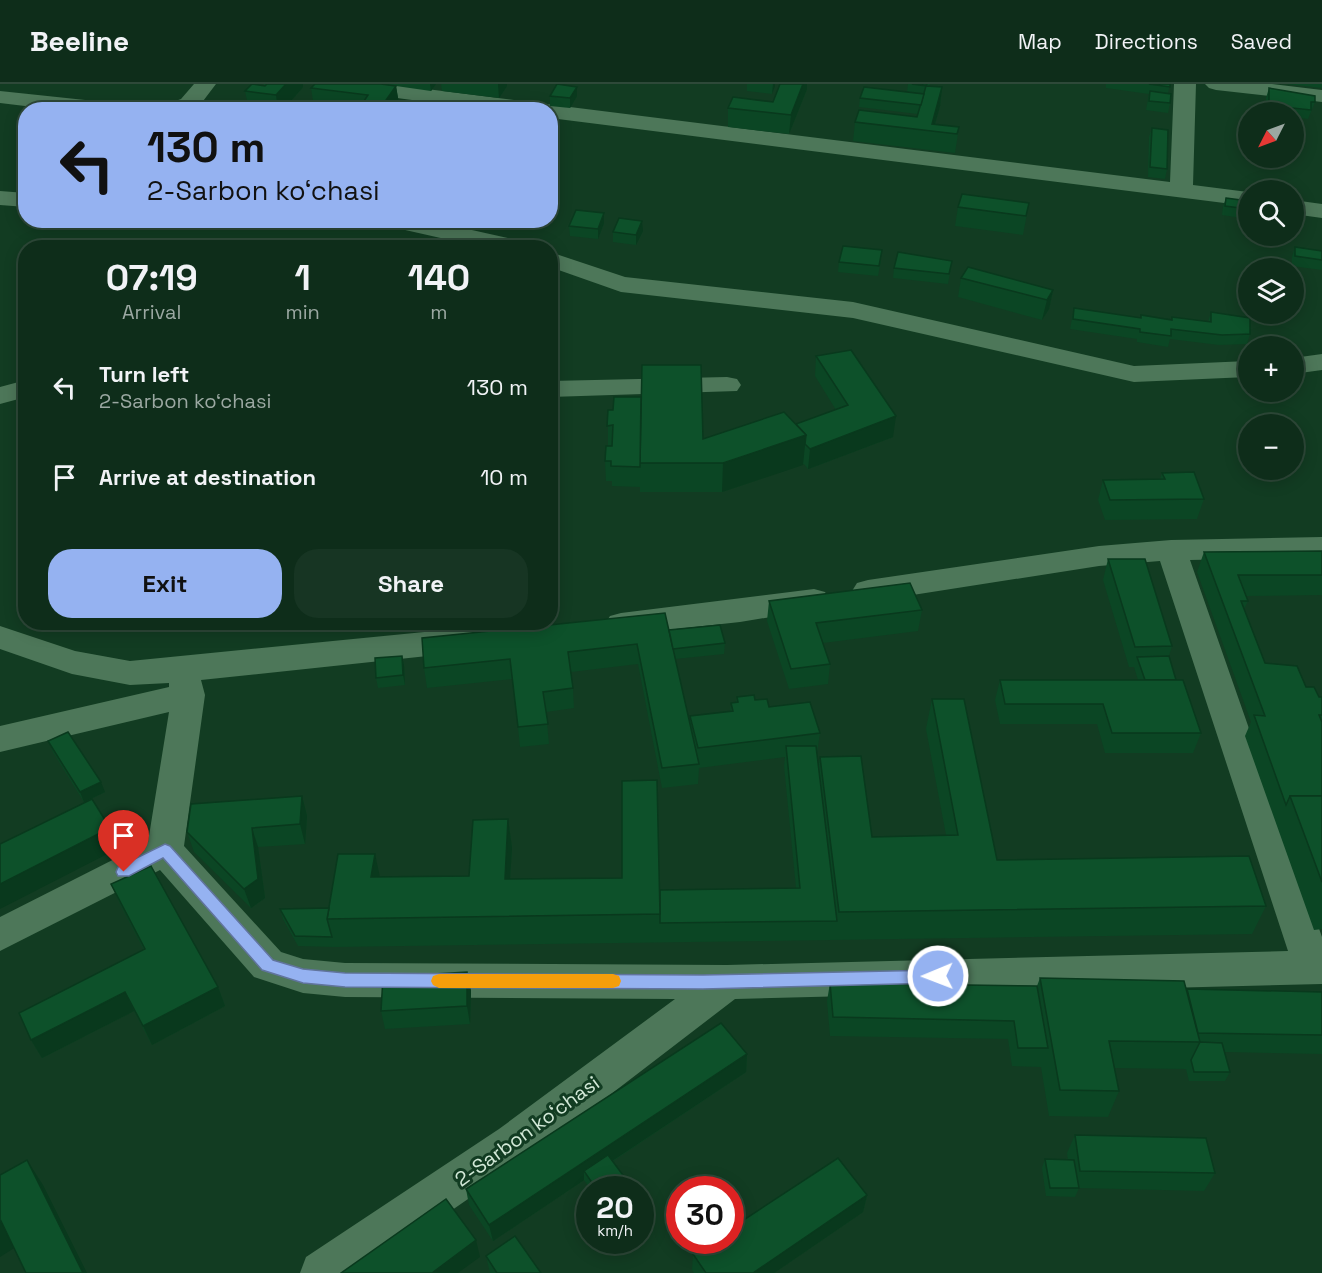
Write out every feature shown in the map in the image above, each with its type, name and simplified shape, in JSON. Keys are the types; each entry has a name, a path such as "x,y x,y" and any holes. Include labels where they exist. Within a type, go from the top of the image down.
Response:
{"street":[{"path":"191,102 205,84"},
{"path":"337,84 479,102"},
{"path":"1181,189 1185,84"},
{"path":"1216,84 1322,96"},
{"path":"0,97 47,102"},
{"path":"558,112 1238,198"},
{"path":"0,198 18,199"},
{"path":"1304,209 1322,212"},
{"path":"428,228 484,240"},
{"path":"558,262 621,284 853,310 1134,374 1238,369"},
{"path":"1304,364 1322,362"},
{"path":"558,389 727,385"},
{"path":"0,396 18,390"},
{"path":"597,626 740,611 1100,556 1171,550 1322,547"},
{"path":"185,682 165,850 268,965 303,976 345,980 727,982 1318,967 1171,550"},
{"path":"0,638 72,662 185,682"},
{"path":"0,739 185,682 490,638"},
{"path":"0,935 165,850"},
{"name":"2-Sarbon koʻchasi","path":"322,1273 514,1143 727,982"}],"building":[{"path":"252,84 265,86 267,84 286,84 276,95 245,91"},
{"path":"315,84 396,86 385,102 364,101 368,95 311,88"},
{"path":"557,84 577,87 570,98 550,96"},
{"path":"780,84 803,84 791,115 728,108 733,97 773,102"},
{"path":"1149,84 1170,84 1170,87"},
{"path":"926,86 942,87 932,124 959,127 957,134 855,122 859,110 917,117"},
{"path":"864,87 924,94 921,105 860,98"},
{"path":"1269,88 1315,96 1315,102 1311,102 1311,110 1304,109 1304,102 1269,102"},
{"path":"1150,91 1171,94 1170,103 1149,101"},
{"path":"1152,128 1168,130 1167,169 1150,167"},
{"path":"962,194 1029,203 1026,216 958,207"},
{"path":"1226,198 1238,200 1238,208 1225,206"},
{"path":"576,210 604,213 598,229 569,226"},
{"path":"619,218 642,221 636,235 613,232"},
{"path":"843,246 882,250 879,266 839,262"},
{"path":"1295,247 1322,251 1322,260 1295,256"},
{"path":"898,252 952,261 949,274 894,268"},
{"path":"968,267 1053,290 1047,300 961,278"},
{"path":"1074,308 1141,318 1141,315 1172,320 1172,317 1211,322 1211,312 1238,316 1238,324 1250,324 1250,334 1222,335 1171,329 1171,336 1073,319"},
{"path":"851,350 896,416 810,449 805,444 806,435 796,424 848,405 816,356"},
{"path":"642,365 701,365 703,439 784,412 806,435 723,463 640,463"},
{"path":"614,397 641,397 640,467 611,466 611,461 605,461 606,446 612,446 613,425 607,426 608,410 613,410"},
{"path":"1194,472 1204,499 1110,500 1103,480 1165,479 1162,473"},
{"path":"1322,551 1322,575 1238,575 1248,601 1241,601 1265,663 1297,666 1306,687 1314,687 1319,697 1322,697 1322,715 1319,715 1322,722 1322,796 1290,796 1286,805 1254,715 1265,716 1204,552"},
{"path":"1108,559 1145,559 1172,646 1135,647"},
{"path":"910,583 922,610 816,623 830,664 791,669 769,601"},
{"path":"665,613 699,764 662,768 637,644 568,652 573,688 543,692 548,724 518,727 510,659 424,668 422,638 500,630 558,630 558,624"},
{"path":"720,625 725,643 673,649 669,630"},
{"path":"402,656 403,675 376,678 375,658"},
{"path":"1169,656 1176,680 1145,680 1137,657"},
{"path":"1000,680 1183,680 1201,733 1112,733 1103,704 1005,704"},
{"path":"754,695 755,700 767,699 769,707 810,702 820,733 698,748 690,716 733,711 731,703 738,702 737,697"},
{"path":"932,699 964,699 997,860 1249,856 1266,906 839,912 820,757 861,756 872,837 958,835"},
{"path":"68,732 101,782 80,792 48,741"},
{"path":"786,746 816,746 837,921 660,923 660,890 800,888"},
{"path":"657,780 660,914 327,919 338,854 375,854 371,877 469,876 473,820 508,819 505,879 622,878 622,781"},
{"path":"302,796 300,824 252,828 258,879 244,889 187,832 191,804"},
{"path":"1290,796 1322,796 1322,882"},
{"path":"92,799 110,828 0,884 0,844"},
{"path":"151,866 218,987 143,1026 125,992 31,1040 19,1013 145,949 111,884"},
{"path":"329,908 327,919 332,937 295,936 280,909"},
{"path":"467,972 467,1006 381,1011 383,977"},
{"path":"1040,978 1184,981 1200,1042 1109,1041 1119,1091 1060,1090"},
{"path":"830,983 1037,986 1048,1048 1018,1048 1014,1021 833,1017"},
{"path":"1187,989 1322,992 1322,1035 1198,1033"},
{"path":"721,1023 747,1054 489,1225 466,1189"},
{"path":"1200,1042 1222,1043 1230,1072 1194,1072 1191,1060"},
{"path":"1075,1135 1206,1138 1215,1173 1080,1171"},
{"path":"608,1155 624,1176 587,1176 584,1171"},
{"path":"838,1158 867,1195 753,1273 706,1273 693,1254 744,1254 744,1220"},
{"path":"1045,1159 1074,1160 1079,1188 1050,1188"},
{"path":"27,1160 83,1273 26,1273 0,1222 0,1175"},
{"path":"446,1199 476,1240 432,1273 341,1273"},
{"path":"515,1236 541,1273 497,1273 486,1256"}],"slow traffic":[{"path":"439,981 613,981"}],"route":[{"path":"124,872 165,850 201,893 268,965 303,976 345,980 727,982 938,976"}]}
